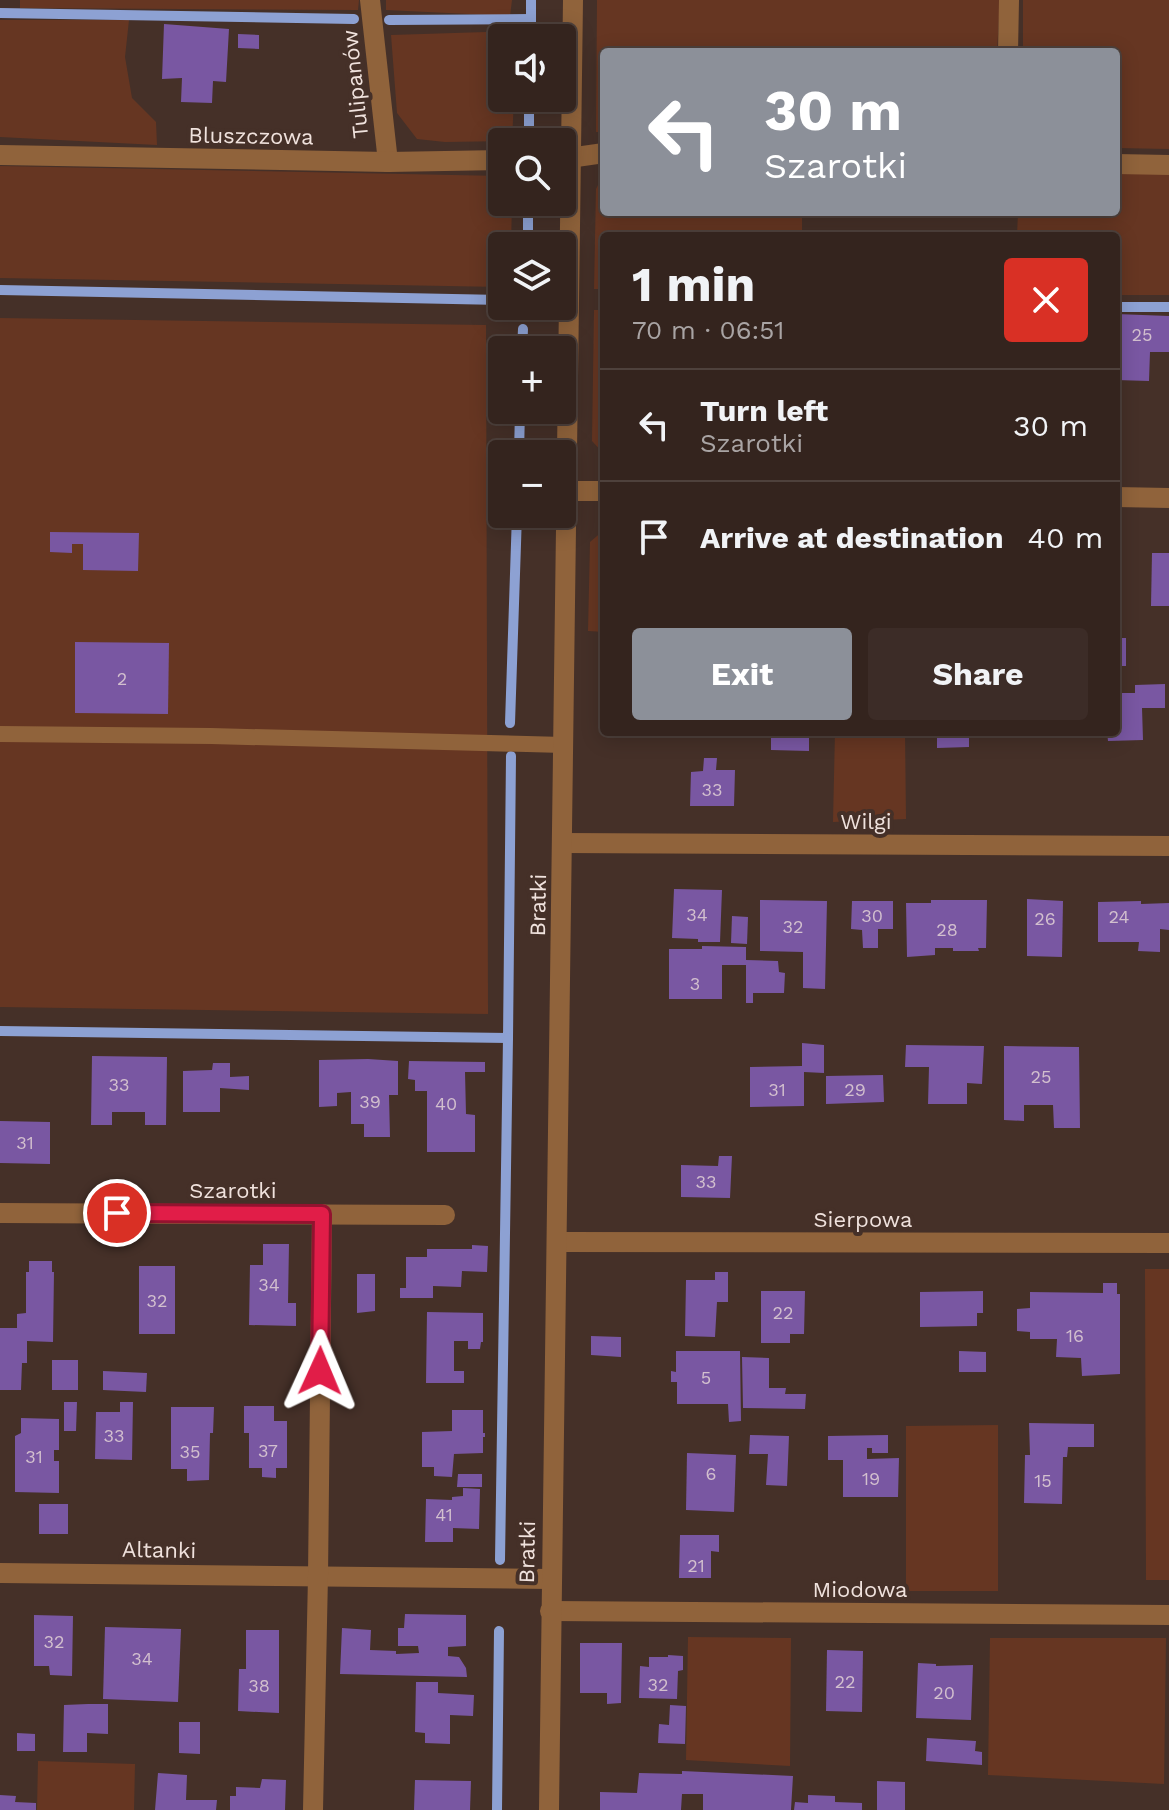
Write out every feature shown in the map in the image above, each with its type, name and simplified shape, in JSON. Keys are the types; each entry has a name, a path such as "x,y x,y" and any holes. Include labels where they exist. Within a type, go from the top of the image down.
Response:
{"street":[{"name":"Tulipanów","path":"370,0 388,162"},
{"name":"Bratki","path":"567,128 573,0"},
{"path":"1008,48 1009,0"},
{"path":"576,157 600,154"},
{"name":"Bluszczowa","path":"0,155 388,162 488,160"},
{"path":"1120,164 1169,165"},
{"name":"Bratki","path":"566,216 567,440"},
{"path":"576,491 600,491"},
{"path":"1120,497 1169,498"},
{"name":"Bratki","path":"549,1810 567,528"},
{"name":"Wilgi","path":"563,843 1169,846"},
{"name":"Szarotki","path":"0,1213 445,1215"},
{"path":"313,1810 322,1214"},
{"name":"Sierpowa","path":"557,1242 1169,1243"},
{"name":"Altanki","path":"0,1573 551,1579"},
{"name":"Miodowa","path":"550,1611 1169,1615"}],"lane":[{"path":"0,734 564,745"}],"shaded area":[{"path":"20,0 359,0 358,10 20,8"},
{"path":"386,0 512,0 510,16 386,10"},
{"path":"597,0 1000,0 997,48 600,48 600,132 596,132"},
{"path":"1023,0 1169,0 1169,149 1120,148 1120,48 1023,48"},
{"path":"0,20 129,20 125,57 132,98 156,122 157,145 0,137"},
{"path":"488,32 488,112 513,112 513,128 488,128 488,141 417,139 397,113 391,35"},
{"path":"0,166 488,176 488,216 512,216 511,232 488,232 488,287 0,278"},
{"path":"1120,173 1169,174 1169,295 1120,295 1120,232 1017,232 1018,216 1120,216"},
{"path":"600,181 600,216 802,216 802,232 600,232 600,289 594,289 596,189"},
{"path":"594,310 600,310 600,450 592,441"},
{"path":"0,318 486,325 488,1014 0,1007"},
{"path":"600,533 600,632 588,631 590,542"},
{"path":"835,736 905,736 906,819 833,822"},
{"path":"1145,1269 1169,1269 1169,1580 1146,1580"},
{"path":"998,1425 998,1591 906,1591 906,1426"},
{"path":"688,1637 791,1638 790,1766 686,1760"},
{"path":"990,1638 1166,1638 1164,1784 988,1775"},
{"path":"38,1761 135,1764 134,1810 37,1810"}],"building":[{"path":"164,24 229,29 226,82 213,81 212,103 181,102 182,78 162,79"},
{"path":"238,34 259,35 259,49 238,48"},
{"path":"1120,314 1169,316 1169,352 1150,352 1149,381 1120,380"},
{"path":"50,532 139,533 138,571 83,570 83,544 72,544 72,553 50,552"},
{"path":"1152,553 1169,553 1169,606 1151,606"},
{"path":"1120,638 1126,638 1126,666 1120,666"},
{"path":"75,642 169,643 168,714 75,713"},
{"path":"1165,684 1165,708 1142,708 1143,740 1108,741 1107,736 1120,736 1120,693 1135,693 1135,685"},
{"path":"771,736 809,736 809,751 771,750"},
{"path":"937,736 969,736 969,747 937,748"},
{"path":"704,758 717,758 716,770 735,770 734,806 690,806 691,772 703,771"},
{"path":"674,889 722,890 720,942 672,938"},
{"path":"1027,899 1063,901 1062,957 1027,956"},
{"path":"760,900 827,901 825,989 803,988 803,952 760,951"},
{"path":"931,900 987,900 986,948 953,951 953,948 935,948 935,955 907,957 906,903 931,903"},
{"path":"852,901 893,901 893,929 878,929 878,948 863,948 862,930 851,929"},
{"path":"1141,901 1141,904 1169,903 1169,930 1160,929 1160,952 1138,951 1139,942 1098,942 1098,902"},
{"path":"732,916 748,917 747,944 731,943"},
{"path":"702,946 746,947 746,960 778,961 779,972 785,973 784,993 753,993 753,1003 746,1003 746,965 722,965 722,999 669,999 669,949 702,949"},
{"path":"802,1043 824,1045 824,1073 804,1072 804,1106 750,1107 750,1067 802,1066"},
{"path":"906,1045 984,1046 982,1084 967,1083 967,1104 928,1104 929,1067 905,1067"},
{"path":"1004,1046 1079,1047 1080,1128 1054,1128 1053,1105 1024,1105 1024,1121 1004,1120"},
{"path":"92,1056 167,1057 166,1125 145,1125 145,1112 112,1112 112,1125 91,1125"},
{"path":"319,1060 398,1061 398,1095 389,1095 390,1137 364,1137 364,1124 351,1124 351,1092 337,1093 337,1106 319,1107"},
{"path":"409,1061 485,1062 485,1072 465,1072 466,1114 475,1115 475,1152 427,1152 427,1091 415,1091 415,1080 408,1079"},
{"path":"213,1063 230,1063 230,1077 249,1076 249,1090 220,1088 220,1112 183,1112 183,1071 212,1070"},
{"path":"883,1075 884,1102 826,1104 826,1076"},
{"path":"0,1121 50,1122 50,1164 0,1163"},
{"path":"719,1156 732,1156 730,1198 681,1197 681,1165 718,1166"},
{"path":"263,1244 289,1244 288,1303 296,1303 296,1326 249,1325 250,1265 263,1265"},
{"path":"472,1245 488,1246 487,1272 462,1271 461,1287 433,1286 433,1298 400,1298 400,1288 406,1288 406,1257 427,1257 427,1249 472,1249"},
{"path":"29,1261 52,1261 53,1342 27,1341 27,1363 22,1363 21,1390 0,1390 0,1328 17,1328 17,1314 26,1313"},
{"path":"139,1266 175,1266 175,1334 139,1334"},
{"path":"715,1272 728,1272 728,1302 717,1302 715,1337 685,1336 686,1280 715,1280"},
{"path":"357,1274 375,1274 375,1311 357,1313"},
{"path":"1103,1283 1117,1283 1117,1294 1120,1294 1120,1374 1082,1376 1081,1358 1056,1357 1057,1339 1030,1339 1030,1332 1017,1331 1017,1309 1030,1308 1030,1292 1103,1293"},
{"path":"761,1291 805,1291 804,1334 790,1334 790,1343 761,1343"},
{"path":"983,1291 983,1313 977,1313 977,1326 920,1327 920,1292"},
{"path":"427,1312 483,1313 483,1342 480,1349 468,1349 468,1341 454,1341 454,1371 464,1371 464,1383 426,1383"},
{"path":"591,1336 621,1337 621,1357 591,1355"},
{"path":"676,1351 740,1351 741,1421 729,1422 728,1404 677,1404 677,1382 671,1382 671,1371 676,1372"},
{"path":"959,1351 986,1352 986,1372 959,1372"},
{"path":"742,1357 769,1358 769,1388 786,1388 785,1394 806,1394 805,1409 743,1408"},
{"path":"52,1360 78,1360 78,1390 52,1390"},
{"path":"103,1371 147,1373 146,1392 103,1390"},
{"path":"64,1402 77,1402 76,1431 64,1431"},
{"path":"120,1402 133,1402 132,1460 95,1459 96,1412 120,1412"},
{"path":"244,1406 274,1406 274,1421 287,1421 287,1468 276,1468 276,1478 262,1477 262,1468 249,1468 249,1433 244,1433"},
{"path":"171,1407 214,1407 209,1480 187,1481 187,1469 171,1469"},
{"path":"452,1410 483,1410 483,1453 454,1454 452,1477 434,1476 434,1467 422,1467 422,1432 452,1431"},
{"path":"21,1418 59,1419 59,1450 54,1450 54,1461 59,1461 59,1493 15,1492 15,1436 21,1433"},
{"path":"1029,1423 1094,1424 1094,1447 1068,1447 1067,1457 1063,1457 1062,1504 1024,1503 1025,1455 1030,1455"},
{"path":"750,1435 789,1436 787,1486 766,1485 768,1454 749,1454"},
{"path":"888,1435 888,1453 872,1453 872,1448 867,1448 867,1459 899,1458 898,1497 843,1497 843,1460 828,1460 828,1436"},
{"path":"687,1453 736,1455 734,1512 686,1510"},
{"path":"458,1474 482,1474 482,1487 457,1487"},
{"path":"463,1488 480,1489 479,1529 453,1528 453,1542 425,1542 426,1499 452,1500 452,1497 463,1496"},
{"path":"39,1504 68,1504 68,1534 39,1534"},
{"path":"680,1535 719,1535 719,1552 711,1551 711,1578 679,1578"},
{"path":"405,1614 466,1615 466,1646 448,1647 448,1656 459,1657 466,1668 467,1677 340,1674 342,1628 371,1630 370,1650 396,1651 396,1654 419,1653 418,1646 398,1646 398,1628 404,1628"},
{"path":"34,1615 73,1616 72,1676 50,1675 49,1666 34,1666"},
{"path":"105,1627 181,1629 178,1702 103,1699"},
{"path":"246,1630 279,1630 279,1713 238,1711 239,1669 246,1669"},
{"path":"580,1643 622,1643 621,1703 607,1704 607,1693 580,1693"},
{"path":"827,1650 863,1651 862,1712 826,1711"},
{"path":"683,1656 683,1670 678,1671 677,1699 639,1698 640,1666 649,1667 649,1657"},
{"path":"918,1663 973,1665 971,1720 916,1718"},
{"path":"416,1682 438,1682 438,1693 474,1695 473,1716 450,1715 450,1744 425,1743 425,1733 415,1732"},
{"path":"108,1704 108,1734 87,1733 87,1752 63,1752 64,1705"},
{"path":"670,1705 686,1706 685,1744 658,1743 659,1724 669,1725"},
{"path":"179,1722 200,1722 200,1754 179,1753"},
{"path":"17,1733 35,1734 35,1751 17,1751"},
{"path":"927,1738 976,1741 975,1751 982,1752 982,1765 926,1761"},
{"path":"682,1771 793,1776 791,1810 703,1810 703,1794 682,1794 681,1810 600,1810 600,1792 637,1793 639,1773 682,1774"},
{"path":"158,1773 187,1775 186,1800 217,1800 216,1810 155,1810"},
{"path":"262,1779 286,1780 285,1810 230,1810 230,1796 236,1796 236,1787 260,1788"},
{"path":"415,1780 471,1781 470,1810 414,1810"},
{"path":"877,1781 905,1782 905,1810 877,1810"},
{"path":"0,1795 16,1796 15,1802 36,1803 36,1810 0,1810"},
{"path":"808,1795 835,1796 835,1802 862,1803 862,1810 794,1810 795,1802 808,1803"}],"waterway":[{"path":"531,0 531,24"},
{"path":"0,13 354,19"},
{"path":"389,20 531,19"},
{"path":"529,112 529,128"},
{"path":"528,216 528,232"},
{"path":"0,290 488,300"},
{"path":"1120,307 1169,307"},
{"path":"523,329 523,336"},
{"path":"519,440 520,424"},
{"path":"510,723 517,528"},
{"path":"0,1031 508,1038 511,756"},
{"path":"500,1560 508,1038"},
{"path":"497,1810 499,1631"}],"route":[{"path":"117,1213 322,1214 320,1371"}]}
